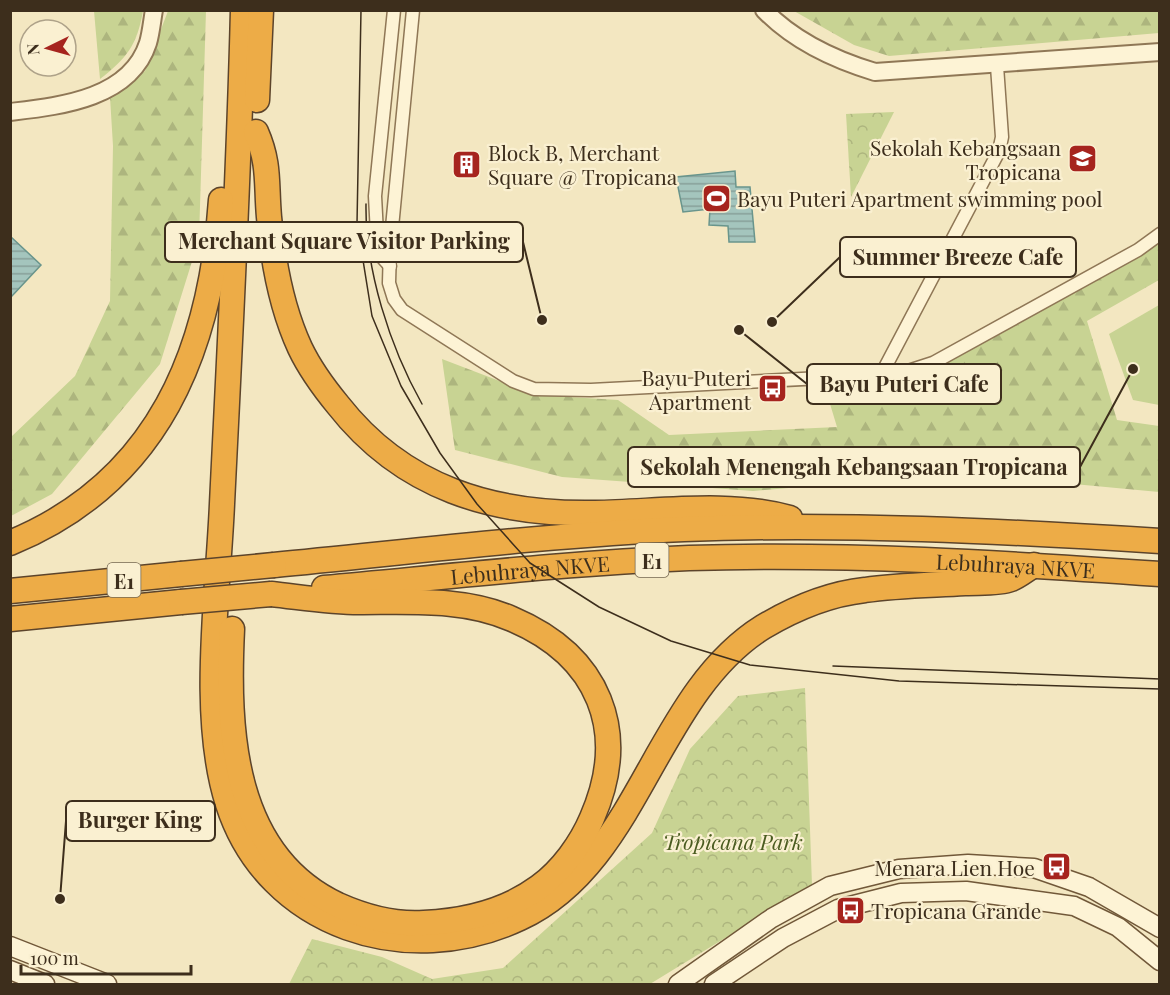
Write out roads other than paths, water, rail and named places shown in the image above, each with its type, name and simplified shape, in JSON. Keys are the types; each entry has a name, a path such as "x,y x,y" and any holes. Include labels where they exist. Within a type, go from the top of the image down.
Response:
{"highway":[{"path":"243,10 248,140 231,649 236,757 241,785 256,821 286,867 321,896 364,915 408,924 446,923 491,912 540,886 571,855 600,801 610,757 606,717 600,700 592,683 568,654 524,624 484,609 411,600 357,602 271,594"},
{"path":"261,10 248,140 215,654 217,762 229,808 247,847 272,881 302,906 367,934 411,941 467,938 520,919 543,907 564,890 601,847 702,685 738,646 758,630 809,603 831,596 862,590 1008,581 1034,565"},
{"path":"248,140 266,158 272,248 282,300 301,351 331,398 348,419 385,453 429,482 494,506 569,513 757,511 794,520 808,527"},
{"path":"10,543 62,517 109,479 137,450 173,396 192,356 204,320 216,258 226,171 248,140"},
{"name":"Lebuhraya NKVE","path":"10,591 624,532 808,527 1056,534 1160,541"},
{"name":"Lebuhraya NKVE","path":"10,619 504,571 692,558 807,557 1034,565 1160,574"}],"main road":[{"path":"678,984 772,918 830,886 899,869 968,864 1034,868 1089,887 1160,928"},
{"path":"714,984 783,938 838,909 901,893 966,891 1074,906 1118,927 1160,961"},
{"path":"10,946 60,976 106,984"},
{"path":"10,970 45,984"}],"street":[{"path":"10,112 54,106 92,97 126,78 138,63 148,44 154,10"},
{"path":"390,266 378,253 375,196 394,10"},
{"path":"413,10 390,266 389,283 394,299 402,310 513,381 534,388 591,390 880,377 918,370 1138,250 1160,234"},
{"path":"764,10 776,23 812,46 844,63 875,72 997,66 1160,52"},
{"path":"880,377 999,151 1002,137 997,66"}],"water":[{"name":"Bayu Puteri Apartment swimming pool","path":"735,171 736,187 750,187 755,242 729,242 728,226 709,225 710,209 683,212 676,177"},
{"path":"10,236 41,265 11,297 10,297"}],"tram line":[{"path":"361,10 357,223 372,316 401,386 440,453 477,504 530,563 599,607 671,641 750,665 899,681 1160,689"},
{"path":"366,204 370,255 382,307 400,358 422,404"},
{"path":"833,666 1160,679"}],"place":[{"name":"Sekolah Kebangsaan Tropicana","path":"1082,159"},
{"name":"Block B, Merchant Square @ Tropicana","path":"467,164"},
{"name":"Bayu Puteri Apartment swimming pool","path":"716,198"},
{"name":"Merchant Square Visitor Parking","path":"542,320"},
{"name":"Summer Breeze Cafe","path":"772,322"},
{"name":"Bayu Puteri Cafe","path":"739,330"},
{"name":"Sekolah Menengah Kebangsaan Tropicana","path":"1133,369"},
{"name":"Bayu Puteri Apartment","path":"772,389"},
{"name":"Menara Lien Hoe","path":"1056,867"},
{"name":"Burger King","path":"60,899"},
{"name":"Tropicana Grande","path":"850,910"}],"park label":[{"name":"Tropicana Park","path":"733,841"}]}
